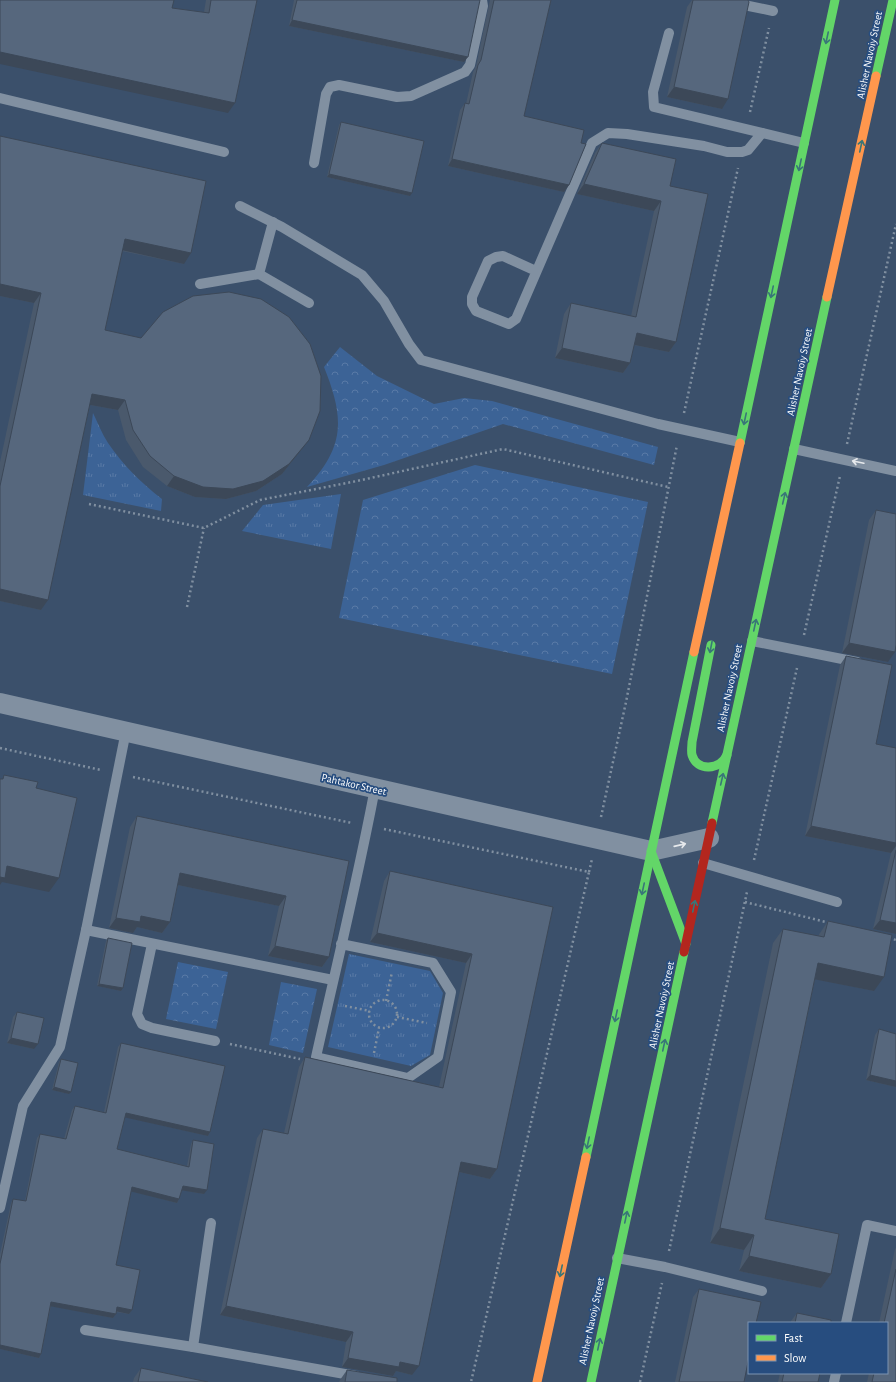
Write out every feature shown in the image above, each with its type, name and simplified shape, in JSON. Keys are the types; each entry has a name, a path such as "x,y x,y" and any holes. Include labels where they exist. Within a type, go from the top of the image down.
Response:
{"main road":[{"path":"537,1382 835,0"},
{"name":"Alisher Navoiy Street","path":"590,1382 893,0"},
{"path":"731,529 740,442"},
{"path":"713,636 692,742 692,754 697,762 702,766 710,767 722,763 727,755"},
{"path":"651,851 686,944"}],"street":[{"name":"Pahtakor Street","path":"0,703 651,851 709,838"}],"lane":[{"path":"314,163 326,94 330,87 339,85 397,97 411,96 465,72 470,66 483,6 482,0"},
{"path":"744,5 773,11"},
{"path":"669,33 653,92 654,107 804,143"},
{"path":"0,98 224,152"},
{"path":"536,271 503,256 496,257 488,261 472,298 472,304 476,311 509,324 516,319 592,143 608,133 626,134 704,146 727,152 742,152 748,150 762,133"},
{"path":"240,206 273,222 362,275 384,302 409,344 421,360 680,429 740,442"},
{"path":"259,274 273,222"},
{"path":"200,284 259,274 309,303"},
{"path":"794,449 896,471"},
{"path":"752,641 864,663"},
{"path":"0,1208 23,1106 60,1047 86,930 126,731"},
{"path":"341,944 433,963 451,992 438,1057 408,1078 316,1057 341,944 368,826 375,788"},
{"path":"704,863 837,902"},
{"path":"86,930 333,980"},
{"path":"152,944 137,1014 142,1024 152,1028 215,1041"},
{"path":"193,1347 211,1224"},
{"path":"846,1322 867,1225 896,1231"},
{"path":"617,1258 665,1267 762,1291"},
{"path":"85,1330 193,1347 367,1378"}],"path":[{"path":"747,129 773,11"},
{"path":"609,782 680,429 742,152"},
{"path":"640,1382 750,877 896,224"},
{"path":"89,504 204,528 260,500 357,481 503,449 668,487"},
{"path":"187,607 204,528"},
{"path":"745,902 836,925"},
{"path":"888,938 896,940"},
{"path":"386,1001 395,955"},
{"path":"380,1000 386,1001 394,1006 396,1017 390,1026 379,1028 371,1021 370,1011 376,1002 380,1000"},
{"path":"328,1002 370,1011"},
{"path":"396,1017 444,1027"},
{"path":"370,1069 379,1028"},
{"path":"215,1041 301,1060"}],"green space":[{"path":"340,347 377,376 434,404 464,398 492,401 658,447 654,465 503,424 384,465 307,487 320,472 329,458 335,444 338,430 338,416 331,385 324,367"},
{"path":"93,413 106,440 120,459 147,487 162,499 161,511 83,495"},
{"path":"475,465 648,502 612,674 339,618 363,500"},
{"path":"341,494 331,549 242,531 263,505"},
{"path":"349,954 430,971 443,993 430,1055 411,1066 328,1047"},
{"path":"178,962 228,972 216,1029 166,1019"},
{"path":"281,982 317,989 303,1053 269,1045"}],"building":[{"path":"0,0 174,0 172,8 209,13 211,0 257,0 235,103 0,52"},
{"path":"297,0 480,0 468,57 292,20"},
{"path":"494,0 551,0 524,116 584,130 581,143 586,144 569,185 452,159 465,103 469,104 478,65 481,60"},
{"path":"693,0 748,0 749,2 728,99 674,87"},
{"path":"341,122 424,141 412,193 329,174"},
{"path":"0,136 206,181 191,253 125,239 105,330 141,338 163,312 193,296 229,292 261,299 289,317 310,344 321,376 320,411 309,440 289,464 263,481 233,489 203,487 174,476 150,456 133,430 125,400 92,394 48,600 0,589 0,486 41,293 0,284"},
{"path":"602,143 676,159 670,186 708,194 676,342 637,333 630,363 562,348 571,303 636,317 661,201 584,184"},
{"path":"876,510 896,514 895,652 849,643"},
{"path":"846,656 892,665 876,744 896,748 896,843 811,826"},
{"path":"4,775 38,782 36,788 77,798 59,878 7,866 5,878 0,877 0,779 3,779"},
{"path":"137,816 349,861 329,957 275,946 286,896 180,873 170,922 141,916 140,922 116,918"},
{"path":"896,850 896,923 880,920"},
{"path":"390,871 553,907 497,1169 461,1162 419,1366 400,1362 399,1367 348,1358 353,1332 226,1306 263,1129 288,1134 305,1057 443,1088 472,954 377,933"},
{"path":"828,921 892,935 884,977 818,963 765,1219 839,1234 831,1274 749,1256 754,1235 720,1228 783,929 824,937"},
{"path":"108,938 132,943 123,988 99,984"},
{"path":"17,1012 44,1018 38,1044 11,1038"},
{"path":"879,1029 896,1034 896,1081 870,1075"},
{"path":"121,1043 225,1066 210,1132 126,1113 117,1149 189,1167 193,1140 214,1144 207,1190 183,1186 179,1199 132,1187 116,1265 140,1270 132,1310 117,1307 116,1314 51,1302 41,1354 0,1345 0,1264 13,1199 26,1201 40,1134 66,1139 75,1106 106,1113"},
{"path":"61,1059 78,1063 71,1092 54,1087"},
{"path":"896,1269 896,1382 872,1382 874,1374 888,1374 888,1322 884,1322"},
{"path":"699,1289 761,1302 756,1322 748,1322 748,1362 744,1382 679,1382"},
{"path":"797,1313 831,1320 831,1322 795,1322"},
{"path":"141,1368 208,1382 138,1382"},
{"path":"347,1370 397,1378 397,1382 345,1382"},
{"path":"784,1374 820,1374 818,1382 782,1382"}],"traffic: fast":[{"path":"740,443 835,0"},
{"path":"876,76 893,0"},
{"path":"712,823 827,297"},
{"path":"711,645 692,742 692,755 699,764 709,767 719,764 727,755"},
{"path":"586,1157 694,652"},
{"path":"651,851 686,944"},
{"path":"591,1382 684,952"}],"traffic: slow":[{"path":"827,297 876,76"},
{"path":"694,652 740,443"},
{"path":"537,1382 586,1157"}],"traffic: jam":[{"path":"684,952 712,823"}]}
